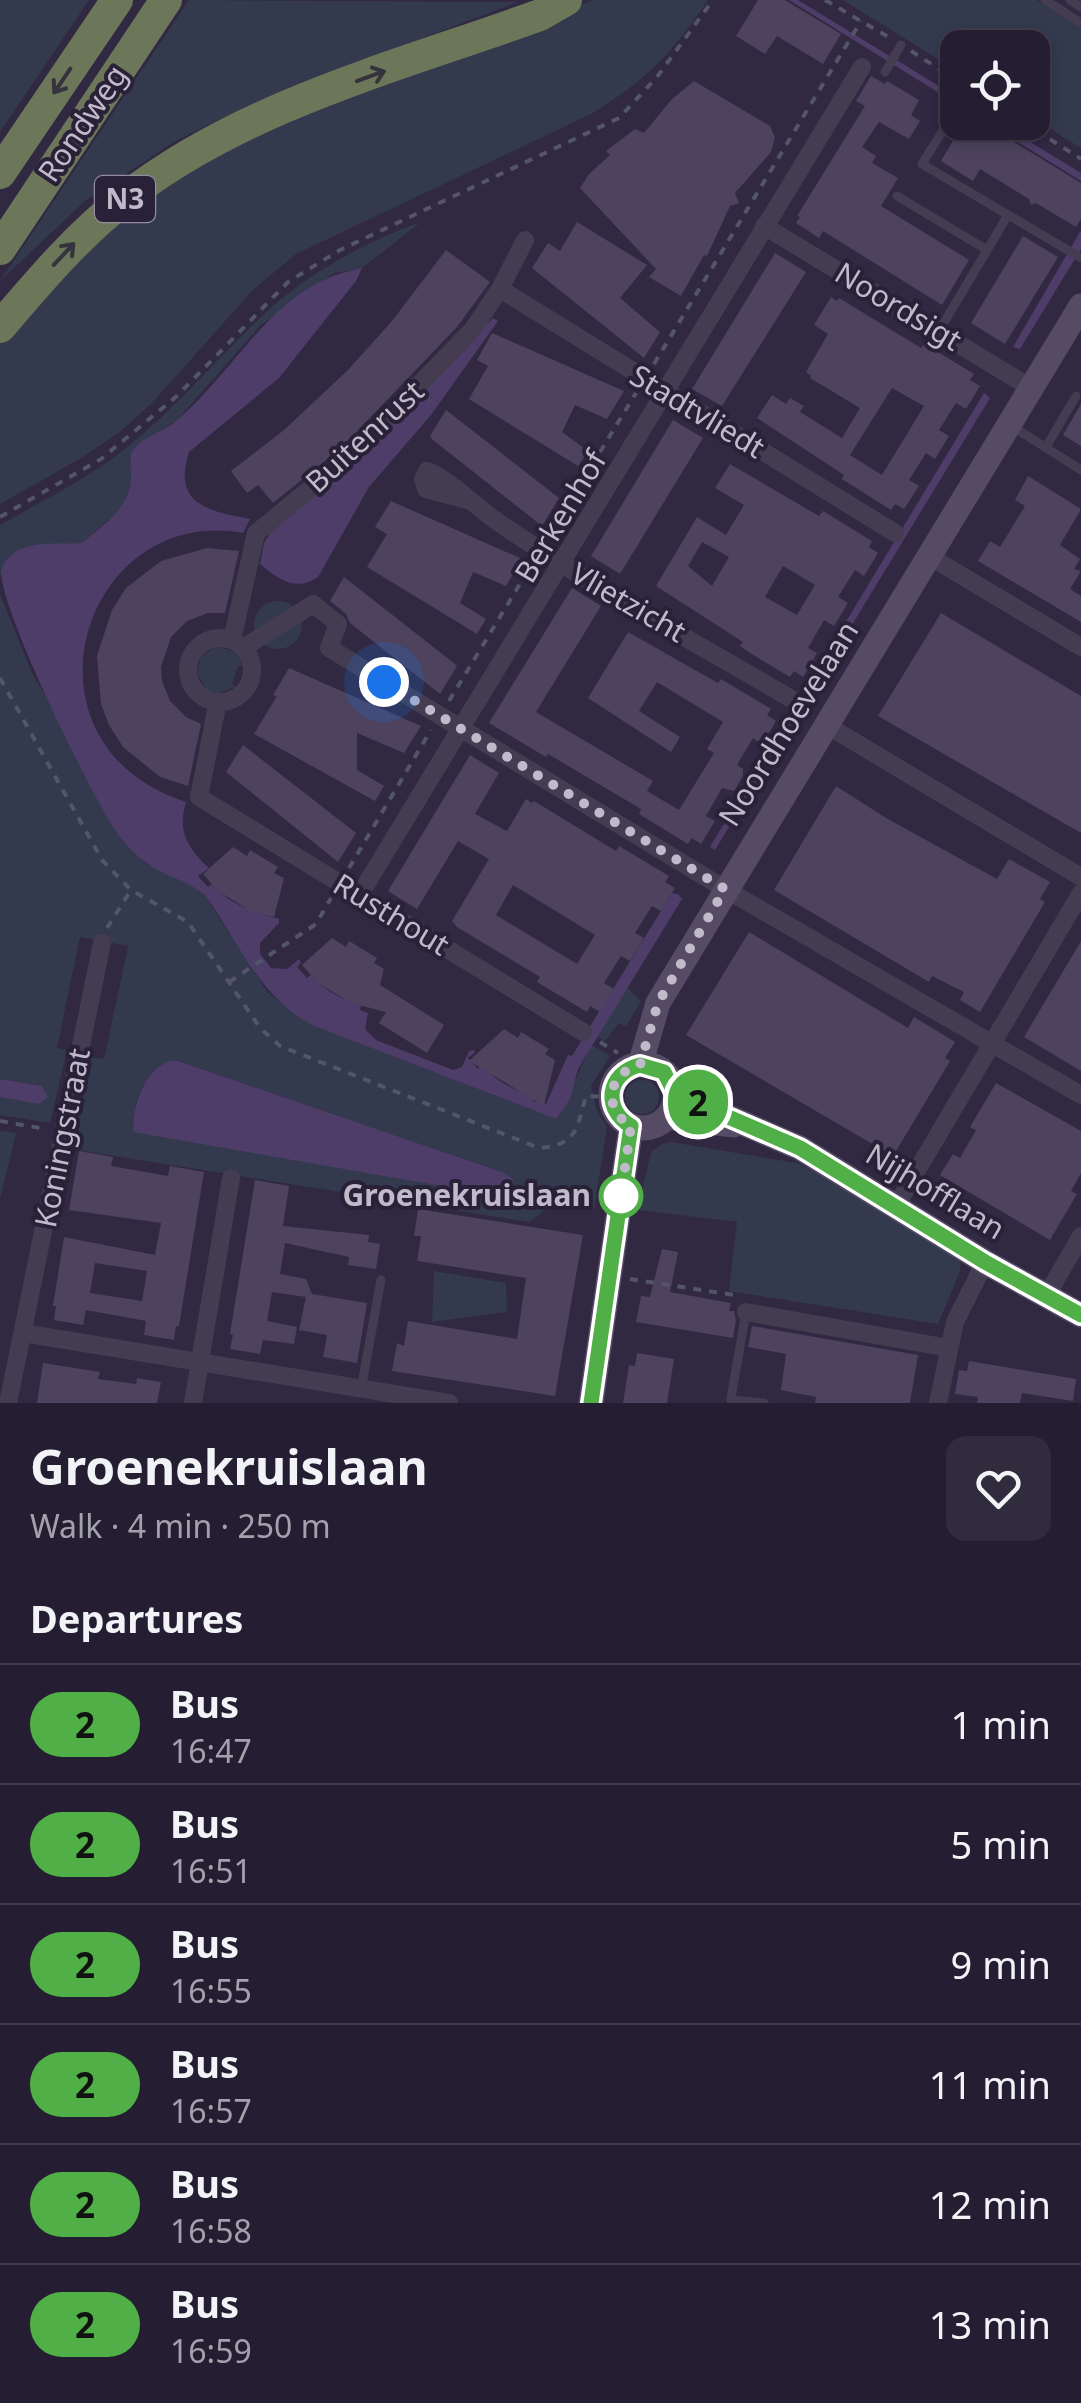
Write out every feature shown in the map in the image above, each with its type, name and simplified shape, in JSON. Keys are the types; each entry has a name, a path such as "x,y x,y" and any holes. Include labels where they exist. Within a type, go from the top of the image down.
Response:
{"highway":[{"name":"Rondweg","path":"0,173 116,0"},
{"name":"Rondweg","path":"0,249 166,0"},
{"name":"N3","path":"0,328 68,248 129,196 192,152 279,109 540,15 566,0"}],"street":[{"name":"Berkenhof","path":"359,896 862,66"},
{"name":"Noordsigt","path":"764,226 1031,388"},
{"name":"Buitenrust","path":"238,644 256,533 349,457 473,329 500,289 525,240"},
{"name":"Stadtvliedt","path":"500,289 895,533"},
{"name":"Noordhoevelaan","path":"629,1059 725,889 1081,306"},
{"name":"Vlietzicht","path":"467,500 540,551 793,700"},
{"path":"928,556 1081,647"},
{"path":"238,644 251,661 250,681 238,696 210,700 196,690 188,675 190,658 207,640 238,644 313,604 338,624 329,648 725,889 1081,1095"},
{"name":"Rusthout","path":"218,701 200,797 582,1032"},
{"path":"828,726 1081,878"},
{"path":"896,1206 1081,892"},
{"name":"Koningstraat","path":"8,1403 102,943"},
{"path":"629,1059 664,1072 671,1105 651,1127 631,1126 617,1114 611,1098 614,1084 629,1059"},
{"name":"Nijhofflaan","path":"671,1105 754,1126 800,1148 985,1262 1081,1315"},
{"path":"591,1403 631,1126"},
{"path":"193,1403 231,1178"},
{"path":"1046,1294 1081,1236"},
{"path":"938,1403 954,1322 985,1262"},
{"path":"746,1312 949,1348"},
{"path":"23,1334 450,1403"}],"lane":[{"path":"1045,0 1081,23"},
{"path":"1070,0 1081,7"},
{"path":"884,72 902,45"},
{"path":"940,135 922,164 1081,258"},
{"path":"896,196 987,250"},
{"path":"939,331 1008,216"},
{"path":"1046,447 1076,396"},
{"path":"1009,424 1081,470"},
{"path":"361,1390 381,1280"},
{"path":"746,1312 731,1401 764,1403"}],"path":[{"path":"0,517 101,459 177,396 288,282 340,250 620,118 657,77 712,0"},
{"path":"825,0 940,69"},
{"name":"Berkenhof","path":"228,982 316,924 862,21"},
{"path":"1050,139 1081,159"},
{"path":"0,678 102,860 131,890 188,922 260,1028 280,1046 540,1148 556,1147 572,1137 582,1120 584,1098 611,1098"},
{"path":"102,943 112,918 131,890"},
{"path":"602,1044 629,1059"},
{"path":"0,1121 64,1132"},
{"path":"611,1275 748,1298 746,1312"}],"shaded area":[{"path":"0,0 89,0 0,132"},
{"path":"189,0 518,2 270,96 177,140 85,201 0,281"},
{"path":"594,0 708,0 657,64 591,114 296,254 252,291 152,403 121,431 0,504 0,338 66,262 214,148"},
{"path":"789,0 798,0 940,87 940,93"},
{"path":"843,0 1037,0 1081,28 1081,148 1050,129 1050,30 940,30 940,60"},
{"path":"1015,140 1027,140 1081,173 1081,181"},
{"path":"421,222 362,268 334,273 261,325 177,420 134,448 129,459 132,477 126,505 82,543 24,550 6,564 0,575 0,525 80,480 125,449 298,286 358,249"},
{"path":"1081,230 1081,249 1020,349 1013,347"},
{"path":"362,268 356,281 279,378 189,452 185,470 190,494 208,508 250,519 243,533 187,534 141,555 107,590 87,635 83,684 97,731 131,773 186,802 186,839 209,868 198,876 208,887 212,884 234,902 279,919 260,943 260,954 271,968 287,969 299,959 297,967 307,978 311,975 334,994 361,1005 360,1010 368,1013 365,1029 376,1040 453,1070 462,1067 469,1051 474,1050 468,1058 478,1069 482,1065 506,1085 534,1096 533,1101 546,1104 568,1055 572,1056 672,893 678,894 682,899 578,1069 570,1099 556,1119 314,1026 278,999 251,967 204,894 144,861 113,827 47,699 5,591 1,571 14,553 36,545 82,543 114,516 129,491 133,450 172,424 199,399 281,309 331,277"},
{"path":"493,318 498,321 431,415 369,487 318,577 295,584 260,564 264,543 271,532 369,448"},
{"path":"984,393 990,398 715,850 710,847"},
{"path":"0,594 32,673 145,863 189,882 204,894 268,993 314,1026 556,1119 592,1045 610,1056 591,1086 597,1111 607,1127 594,1209 556,1202 529,1222 71,1149 91,1057 104,1059 128,946 80,937 57,1048 67,1050 50,1123 0,1115 0,1097 39,1103 42,1086 0,1079","holes":["178,1061 502,1172 133,1132 138,1096 156,1071"]},
{"path":"278,601 295,608 302,625 295,642 278,649 261,642 254,625 261,608"},
{"path":"217,646 235,652 243,665 238,666 232,683 235,687 219,693 207,690 197,674 201,656"},
{"path":"627,988 641,1001 626,1026 619,1023 605,1041 597,1036"},
{"path":"169,1061 502,1172 514,1184 508,1195 487,1194 133,1132 141,1091 152,1073"},
{"path":"0,1079 42,1086 48,1097 39,1104 0,1097"},
{"path":"642,1080 654,1085 659,1097 654,1109 642,1114 630,1109 625,1097 630,1085"},
{"path":"0,1131 16,1133 0,1199"},
{"path":"671,1142 797,1163 960,1259 960,1271 938,1324 729,1291 737,1222 638,1210 651,1152"},
{"path":"434,1271 506,1283 507,1312 432,1322"}],"building":[{"path":"758,0 785,0 841,34 823,64 777,36 765,54 736,36"},
{"path":"871,76 919,100 911,115 920,121 909,139 879,122 862,147 876,156 872,163 898,178 881,206 969,260 942,305 823,231 819,238 796,223 865,106 856,101"},
{"path":"694,81 770,126 775,138 771,152 735,193 739,203 730,206 707,256 704,255 681,296 649,277 656,269 580,188 610,155 606,151 635,129 644,133 672,99"},
{"path":"953,140 1011,140 1081,183 1081,219 1076,227 1036,203 1031,205 1029,199 980,169 973,181 941,161"},
{"path":"577,222 647,265 620,298 660,332 644,358 532,268 548,243 560,251"},
{"path":"1023,236 1058,257 1005,344 971,323"},
{"path":"446,250 490,282 457,327 341,448 273,503 258,485 247,493 231,471 284,430 348,370 392,321"},
{"path":"775,253 806,272 722,406 692,389"},
{"path":"831,297 837,301 839,298 921,348 924,344 974,374 970,380 980,386 966,409 956,403 939,430 949,436 935,459 926,453 909,480 919,486 904,509 895,504 891,510 757,418 772,395 786,404 790,398 804,406 800,412 842,438 860,408 806,372 828,334 814,325","holes":["892,388 924,406 882,475 850,455"]},
{"path":"492,333 624,391 607,419 575,405 562,432 588,451 578,466 469,399 488,366 477,360"},
{"path":"1081,404 1081,446 1063,435"},
{"path":"446,410 559,498 542,526 433,440 430,436"},
{"path":"673,420 703,438 620,574 591,556"},
{"path":"730,464 819,516 823,511 872,541 869,547 878,553 864,576 855,570 838,597 848,603 834,626 824,620 808,648 817,653 803,677 794,671 790,677 750,653 740,646 743,642 656,586 697,517 726,535 744,505 715,488","holes":["702,542 729,557 712,586 688,566","783,566 815,585 797,615 765,597"]},
{"path":"1028,476 1081,509 1060,545 1080,559 1074,569 1081,571 1070,589 1081,596 1081,622 978,561 990,541 1000,547 1025,506 1015,500"},
{"path":"391,501 522,559 506,586 473,572 460,603 486,619 477,634 367,567 387,534 375,527"},
{"path":"207,548 239,551 225,613 208,613 187,621 171,637 161,667 170,701 186,717 201,724 188,786 160,777 123,747 101,704 97,656 112,610 126,588 161,561"},
{"path":"344,577 457,666 440,694 350,623 346,614 330,601"},
{"path":"572,588 601,606 536,712 653,781 647,791 679,810 714,753 707,749 723,722 657,682 639,711 680,737 671,752 588,698 628,632 771,709 767,715 776,721 762,744 753,738 737,765 743,769 743,776 734,791 722,788 706,816 715,821 701,844 692,838 688,844 639,814 641,809 489,723"},
{"path":"941,613 1081,696 1081,833 878,716"},
{"path":"289,668 421,726 404,753 357,733 357,770 384,786 375,801 254,734"},
{"path":"243,745 356,833 338,862 226,772"},
{"path":"470,755 499,773 475,814 507,831 526,799 534,801 616,851 619,846 669,876 665,882 675,888 661,911 652,906 635,933 644,938 630,961 621,956 604,983 614,989 600,1012 590,1006 587,1012 537,982 540,977 452,921 489,859 458,841 417,909 388,891","holes":["513,885 595,935 577,964 496,915"]},
{"path":"836,786 997,879 1009,859 1050,882 1040,899 1045,902 980,1012 960,1000 964,992 932,976 929,982 774,890"},
{"path":"233,847 247,856 250,850 278,867 274,873 284,878 274,917 251,911 219,892 203,874"},
{"path":"749,932 908,1028 914,1017 955,1042 945,1058 950,1061 893,1156 686,1035"},
{"path":"332,938 346,947 349,941 377,958 374,963 384,969 380,985 444,1025 427,1053 379,1023 386,1012 351,1003 318,983 302,965"},
{"path":"1081,941 1081,1071 1024,1037"},
{"path":"504,1029 518,1038 521,1032 549,1049 545,1054 555,1060 544,1106 469,1061"},
{"path":"996,1083 1081,1131 1081,1173 1071,1191 1077,1194 1050,1240 940,1175 953,1154 960,1158 976,1130 970,1127"},
{"path":"79,1151 113,1157 111,1166 168,1176 170,1166 204,1172 174,1340 144,1335 146,1321 86,1310 83,1325 54,1320 64,1237 155,1255 161,1223 69,1210","holes":["95,1263 147,1271 142,1301 90,1293"]},
{"path":"255,1180 289,1186 283,1226 369,1235 368,1242 380,1244 376,1269 348,1265 349,1257 285,1243 280,1274 306,1279 312,1294 367,1303 357,1363 323,1357 327,1335 299,1330 306,1297 272,1292 267,1321 297,1327 294,1344 263,1340 260,1354 230,1349"},
{"path":"418,1209 583,1235 555,1396 392,1371 397,1343 404,1346 408,1321 517,1339 526,1278 417,1261 421,1236 414,1236"},
{"path":"662,1249 678,1252 670,1292 731,1303 729,1311 734,1311 736,1320 733,1338 636,1322 641,1296 650,1297"},
{"path":"752,1326 918,1355 910,1403 815,1403 816,1397 781,1390 786,1354 748,1347"},
{"path":"637,1353 674,1359 667,1403 623,1403 629,1365 635,1366"},
{"path":"969,1361 1076,1379 1073,1401 1022,1393 1020,1403 977,1403 978,1397 955,1394 959,1370 967,1371"},
{"path":"43,1363 100,1372 98,1379 136,1384 137,1378 161,1382 157,1403 37,1403"}],"bus line":[{"name":"2","path":"591,1403 631,1126 621,1119 611,1098 621,1073 633,1066 648,1065 664,1072 675,1094 800,1148 985,1262 1081,1315"}],"place":[{"name":"Groenekruislaan","path":"621,1196"}],"route":[{"path":"384,682 725,889 658,1003 640,1065 621,1073 614,1084 614,1109 631,1126 621,1196"}]}
